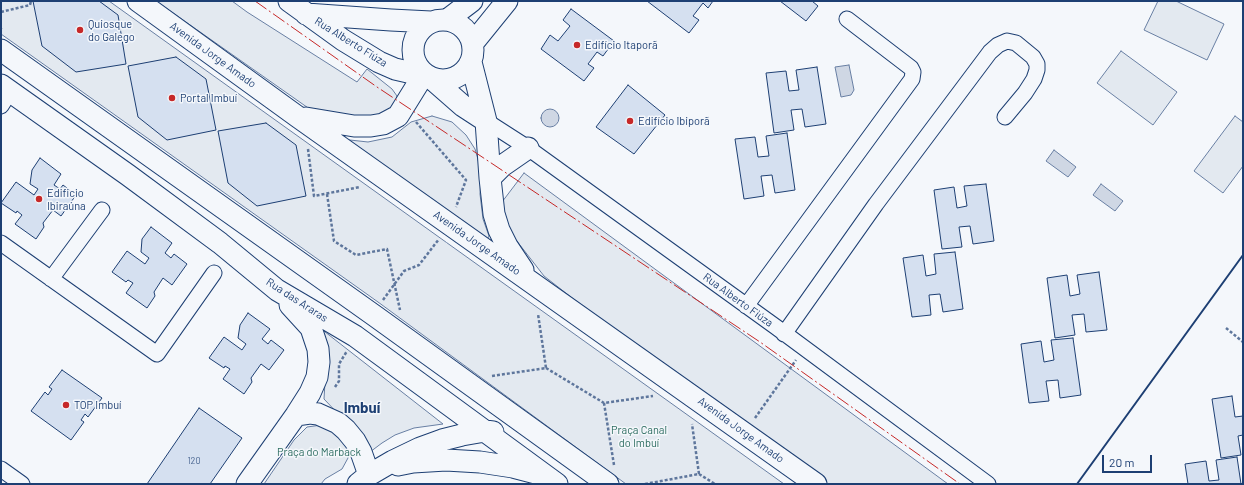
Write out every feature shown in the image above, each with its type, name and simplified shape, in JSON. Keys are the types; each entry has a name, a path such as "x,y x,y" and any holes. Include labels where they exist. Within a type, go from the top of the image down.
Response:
{"main road":[{"name":"Avenida Jorge Amado","path":"138,1 298,117 816,484"},
{"name":"Rua Alberto Fiúza","path":"289,1 343,40 379,62 395,69 425,74 463,106 486,121"},
{"path":"472,1 418,32 414,40 413,56 425,74 440,80 450,80 466,70 472,52 507,1"},
{"name":"Rua Alberto Fiúza","path":"306,14 378,20 439,21"},
{"path":"439,21 456,22 469,34 486,121 494,214 499,230 530,280"},
{"path":"1,50 545,438 612,478"},
{"path":"1,54 76,138"},
{"path":"298,117 354,126 383,124 398,116 425,74"},
{"name":"Rua das Araras","path":"4,94 76,138 220,242 277,290 355,336 552,480"},
{"path":"490,178 502,166 528,148"},
{"path":"247,484 296,415 310,393 317,377 319,362 318,349 311,328 277,290"},
{"path":"296,415 310,413 318,414 338,423 355,441 361,452 369,476"},
{"path":"369,476 393,461 420,448 442,440 485,431 545,438"},
{"path":"369,476 426,462 446,460 480,462 513,467 552,480"}],"street":[{"path":"746,306 912,79 913,72 911,68 846,19"},
{"path":"784,334 876,204 990,52 998,45 1007,41 1016,44 1033,56 1037,64 1037,70 1026,93 1005,117"},
{"name":"Rua Alberto Fiúza","path":"486,121 528,148 805,348 988,484"},
{"path":"51,279 102,210"},
{"path":"1,243 157,354 214,273"}],"path":[{"path":"1,12 30,5 31,1"},
{"path":"373,314 404,271 420,265 450,224 466,180 404,108"},
{"path":"308,149 314,196 360,187"},
{"path":"327,194 334,241 356,255 387,249 401,315"},
{"path":"538,314 546,368"},
{"path":"1226,328 1243,342"},
{"path":"334,388 339,381 339,364 355,336"},
{"path":"745,433 805,348"},
{"path":"485,377 546,368 604,403 653,396"},
{"path":"604,403 612,478"},
{"path":"692,424 699,474"},
{"path":"644,484 699,474 715,484"}],"green space":[{"name":"Praça Canal do Imbuí","path":"1,1 109,1 784,484 626,484 378,302 1,34"},
{"path":"156,1 232,1 357,82 367,69 392,89 397,96 395,105 385,120 321,117"},
{"path":"1158,1 1176,1 1224,24 1207,60 1144,30"},
{"path":"1121,51 1177,92 1153,125 1097,83"},
{"path":"432,116 452,122 466,135 475,149 481,170 480,194 483,219 489,236 487,240 341,139 368,142 392,137 411,122"},
{"path":"1235,116 1243,122 1243,166 1223,193 1194,171"},
{"path":"524,173 948,484 818,484 745,433 544,276 509,231 502,202"},
{"path":"320,328 443,424 414,428 395,435 370,452 362,439 324,399 327,348"},
{"name":"Praça do Marback","path":"322,425 337,429 348,446 348,458 342,469 325,479 321,484 264,484 294,440 307,427"}],"shaded area":[{"path":"849,65 854,90 851,95 841,97 835,67"},
{"path":"546,109 554,109 559,114 557,125 554,127 546,127 541,122 541,114"},
{"path":"1054,150 1076,167 1068,177 1046,161"},
{"path":"1101,184 1123,201 1115,211 1093,195"}],"building":[{"name":"Quiosque do Galego","path":"33,1 99,1 118,15 126,64 76,72 42,46"},
{"path":"647,1 713,1 708,8 703,3 693,16 699,20 689,33"},
{"path":"780,1 812,1 818,6 806,21"},
{"name":"Edifício Itaporã","path":"571,9 614,41 603,56 597,52 588,64 594,68 584,81 541,49 550,35 558,41 570,26 563,20"},
{"name":"Portal Imbuí","path":"176,57 206,79 216,130 167,140 138,117 128,66"},
{"path":"817,67 826,124 805,127 802,109 791,110 794,130 774,133 766,73 786,71 789,91 799,90 796,70"},
{"name":"Edifício Ibiporã","path":"628,85 665,115 634,154 596,127"},
{"path":"266,123 296,145 306,196 257,206 228,183 218,131"},
{"path":"787,133 795,190 775,193 772,175 761,176 764,196 744,199 735,139 755,137 758,157 769,156 766,136"},
{"name":"Edificio Ibiraúna","path":"40,158 61,174 54,185 60,189 63,185 76,195 61,216 53,210 43,223 44,227 36,239 15,224 22,215 17,211 16,213 1,203 16,182 34,195 38,189 30,184 32,170"},
{"path":"986,184 994,241 973,244 970,226 959,227 962,247 942,249 934,190 954,187 957,208 967,206 964,186"},
{"path":"151,227 172,243 165,253 171,258 174,254 187,264 172,285 163,278 154,292 155,296 147,308 126,293 133,283 128,280 126,282 112,272 127,251 145,264 149,258 141,252 142,239"},
{"path":"955,252 963,309 943,312 940,294 929,295 931,315 912,317 903,258 923,255 926,276 936,274 934,254"},
{"path":"1099,272 1107,330 1086,332 1084,314 1072,315 1075,335 1055,338 1047,278 1067,275 1070,296 1080,294 1077,275"},
{"path":"248,313 270,329 262,339 268,344 271,340 284,350 269,370 261,364 251,378 252,382 244,394 223,379 230,369 225,366 224,368 209,358 224,337 242,350 246,344 238,338 240,325"},
{"path":"1073,338 1081,395 1060,398 1058,380 1046,381 1049,401 1029,403 1021,344 1041,341 1044,362 1054,360 1051,340"},
{"name":"TOP Imbuí","path":"62,370 102,398 88,417 85,414 81,420 84,422 71,440 31,411 45,392 48,395 52,389 49,387"},
{"path":"1232,396 1235,417 1243,416 1243,435 1238,436 1241,455 1221,458 1212,399"},
{"path":"199,408 242,438 210,484 147,484"},
{"path":"1237,457 1241,484 1188,484 1185,464 1206,461 1209,481 1219,480 1216,460"}],"wall":[{"path":"1077,484 1243,255"}],"power":[{"path":"255,1 377,87 760,342 960,484"}],"place":[{"name":"Quiosque do Galego","path":"80,30"},
{"name":"Edifício Itaporã","path":"577,45"},
{"name":"Portal Imbuí","path":"172,98"},
{"name":"Edifício Ibiporã","path":"630,121"},
{"name":"Edificio Ibiraúna","path":"39,199"},
{"name":"TOP Imbuí","path":"66,405"}],"district":[{"name":"Imbuí","path":"362,408"}]}
